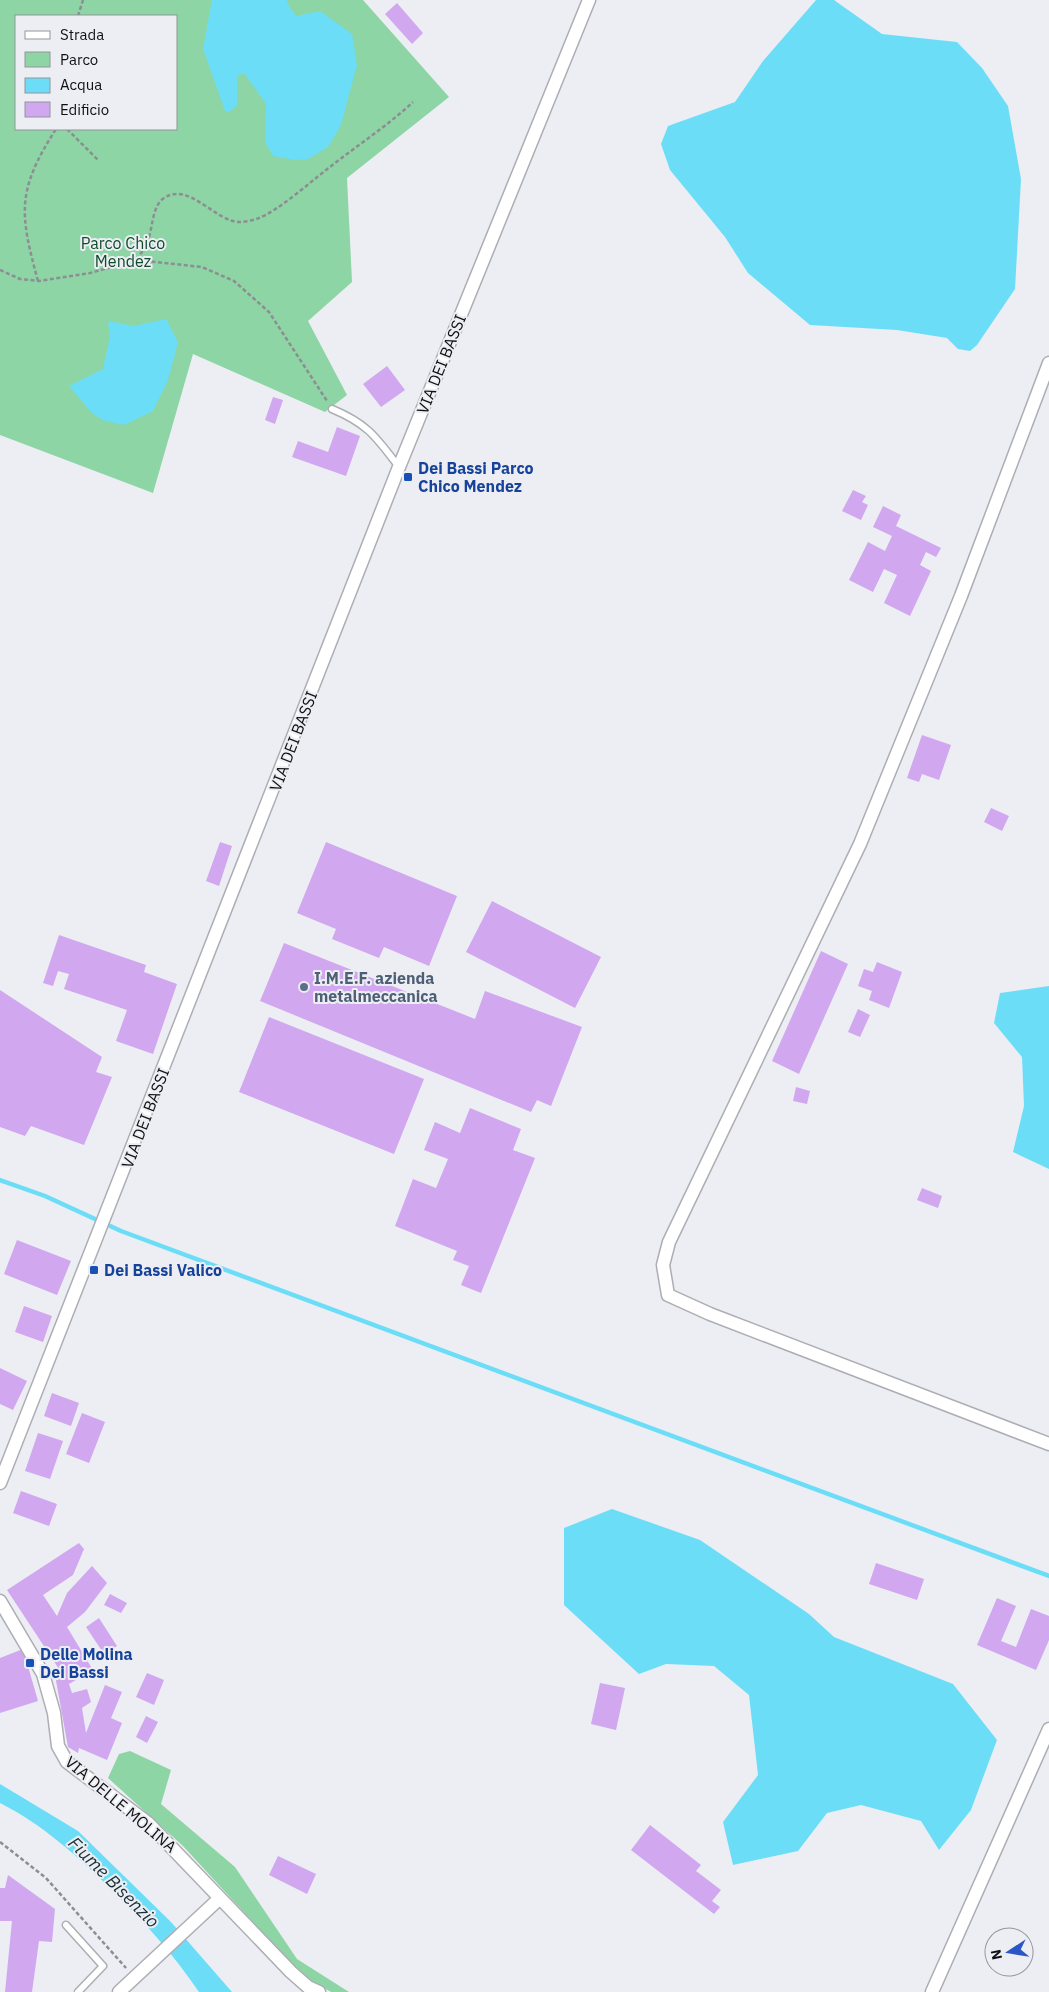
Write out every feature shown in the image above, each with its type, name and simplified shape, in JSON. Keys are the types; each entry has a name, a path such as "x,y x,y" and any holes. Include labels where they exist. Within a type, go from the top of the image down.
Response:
{"street":[{"name":"VIA DEI BASSI","path":"0,1483 114,1198 399,467 589,0"},
{"path":"1049,363 961,596 860,844 669,1242 663,1265 668,1295 1049,1444"},
{"name":"VIA DELLE MOLINA","path":"0,1601 43,1674 54,1713 58,1746 67,1762 148,1823 291,1972 308,1987 319,1992"},
{"path":"932,1992 1049,1729"},
{"path":"119,1992 220,1898"}],"lane":[{"path":"332,409 362,424 374,434 399,467"},
{"path":"66,1925 104,1966 78,1992"}],"path":[{"path":"78,15 83,0"},
{"path":"137,260 148,240 156,210 163,198 173,194 182,194 223,218 240,222 259,218 290,198 392,121 413,102"},
{"path":"39,281 24,217 27,183 39,155 55,130"},
{"path":"68,130 99,160"},
{"path":"0,270 20,279 39,281 90,273 137,260 202,267 234,281 269,312 332,409"},
{"path":"0,1842 46,1878 135,1977"}],"green space":[{"name":"Parco Chico Mendez","path":"0,0 363,0 449,97 347,178 352,282 308,321 347,395 325,412 193,354 153,493 0,435"},
{"path":"130,1751 171,1770 161,1804 235,1867 297,1959 349,1992 331,1992 310,1980 286,1958 183,1846 108,1778 119,1754"}],"water":[{"path":"212,0 287,0 296,16 320,11 352,34 357,65 341,125 328,147 308,159 295,160 273,156 265,142 266,104 244,73 237,76 237,105 229,112 225,111 203,49"},
{"path":"816,0 834,0 882,34 957,42 982,68 1008,106 1021,179 1015,289 977,345 970,351 958,349 947,338 897,330 810,325 748,273 725,237 670,170 661,144 668,126 735,102 763,61"},
{"path":"166,319 178,342 168,380 153,411 124,425 102,420 91,412 69,386 103,369 110,336 108,321 134,326"},
{"path":"1049,986 1049,1169 1013,1152 1024,1106 1022,1057 994,1023 1000,993"},
{"path":"612,1509 700,1540 809,1614 834,1637 953,1684 997,1740 971,1810 939,1850 921,1821 861,1805 827,1813 798,1851 733,1865 723,1822 758,1775 749,1695 714,1666 666,1664 639,1674 564,1605 564,1528"},
{"name":"Fiume Bisenzio","path":"0,1784 78,1831 171,1922 232,1992 199,1992 157,1937 96,1875 44,1831 0,1803"}],"building":[{"path":"397,3 423,33 412,44 385,14"},
{"path":"387,366 405,390 381,407 363,384"},
{"path":"273,397 283,400 275,424 265,420"},
{"path":"337,427 360,436 346,476 292,457 298,441 328,452"},
{"path":"853,490 866,496 862,502 868,505 861,520 842,511"},
{"path":"883,506 901,515 896,526 941,548 936,557 926,552 920,565 931,571 910,616 884,603 897,575 884,569 873,592 849,580 868,542 885,551 892,536 873,527"},
{"path":"922,735 951,745 939,780 922,774 919,782 907,778"},
{"path":"991,808 1009,816 1002,831 984,822"},
{"path":"220,842 232,846 219,886 206,881"},
{"path":"326,842 457,896 429,966 384,947 379,958 332,939 336,929 297,913"},
{"path":"492,901 601,957 575,1008 466,952"},
{"path":"59,935 146,965 144,972 177,984 153,1054 116,1041 127,1010 64,989 69,974 58,971 53,986 43,983"},
{"path":"284,943 475,1019 485,991 582,1027 551,1106 537,1100 531,1112 260,1001"},
{"path":"821,951 848,964 799,1074 772,1061"},
{"path":"877,962 902,972 889,1008 869,1000 872,991 858,986 864,969 873,972"},
{"path":"0,990 102,1057 96,1072 112,1077 84,1145 31,1126 25,1136 0,1127"},
{"path":"858,1009 870,1015 860,1037 848,1032"},
{"path":"269,1017 424,1079 394,1154 239,1092"},
{"path":"796,1087 810,1091 807,1104 793,1101"},
{"path":"470,1108 521,1129 513,1150 535,1158 481,1293 461,1285 469,1266 453,1260 457,1251 395,1226 413,1179 436,1188 448,1159 424,1150 435,1122 460,1133"},
{"path":"922,1188 942,1196 938,1208 917,1200"},
{"path":"17,1240 71,1261 57,1295 4,1274"},
{"path":"24,1306 52,1316 43,1342 15,1332"},
{"path":"0,1368 27,1381 13,1410 0,1404"},
{"path":"52,1393 79,1403 71,1426 44,1416"},
{"path":"82,1413 105,1422 89,1463 66,1454"},
{"path":"38,1433 63,1441 50,1479 25,1471"},
{"path":"21,1491 57,1504 49,1526 13,1513"},
{"path":"79,1543 84,1549 73,1575 43,1595 57,1616 67,1593 92,1566 107,1583 85,1612 67,1627 93,1670 69,1684 72,1693 87,1689 91,1702 82,1708 86,1733 105,1685 122,1692 111,1718 122,1723 107,1760 79,1748 78,1753 68,1747 55,1675 61,1672 7,1590"},
{"path":"876,1563 924,1579 917,1600 869,1584"},
{"path":"110,1594 127,1603 121,1613 104,1605"},
{"path":"997,1598 1016,1606 1001,1641 1016,1647 1031,1609 1049,1616 1049,1640 1036,1670 977,1645"},
{"path":"99,1618 117,1646 104,1654 86,1627"},
{"path":"23,1649 38,1701 0,1713 0,1658"},
{"path":"147,1673 164,1680 154,1705 136,1697"},
{"path":"600,1683 625,1688 616,1730 591,1724"},
{"path":"146,1716 158,1722 147,1743 136,1737"},
{"path":"650,1825 701,1865 696,1871 721,1890 712,1901 720,1907 714,1914 631,1850"},
{"path":"278,1856 316,1874 307,1894 269,1875"},
{"path":"8,1875 55,1909 52,1942 39,1941 32,1992 5,1992 12,1921 0,1921 0,1888 5,1888"}],"waterway":[{"path":"0,1180 45,1196 121,1231 1049,1576"}],"place":[{"name":"Dei Bassi Parco Chico Mendez","path":"408,477"},
{"name":"I.M.E.F. azienda metalmeccanica","path":"304,987"},
{"name":"Dei Bassi Valico","path":"94,1270"},
{"name":"Delle Molina Dei Bassi","path":"30,1663"}]}
